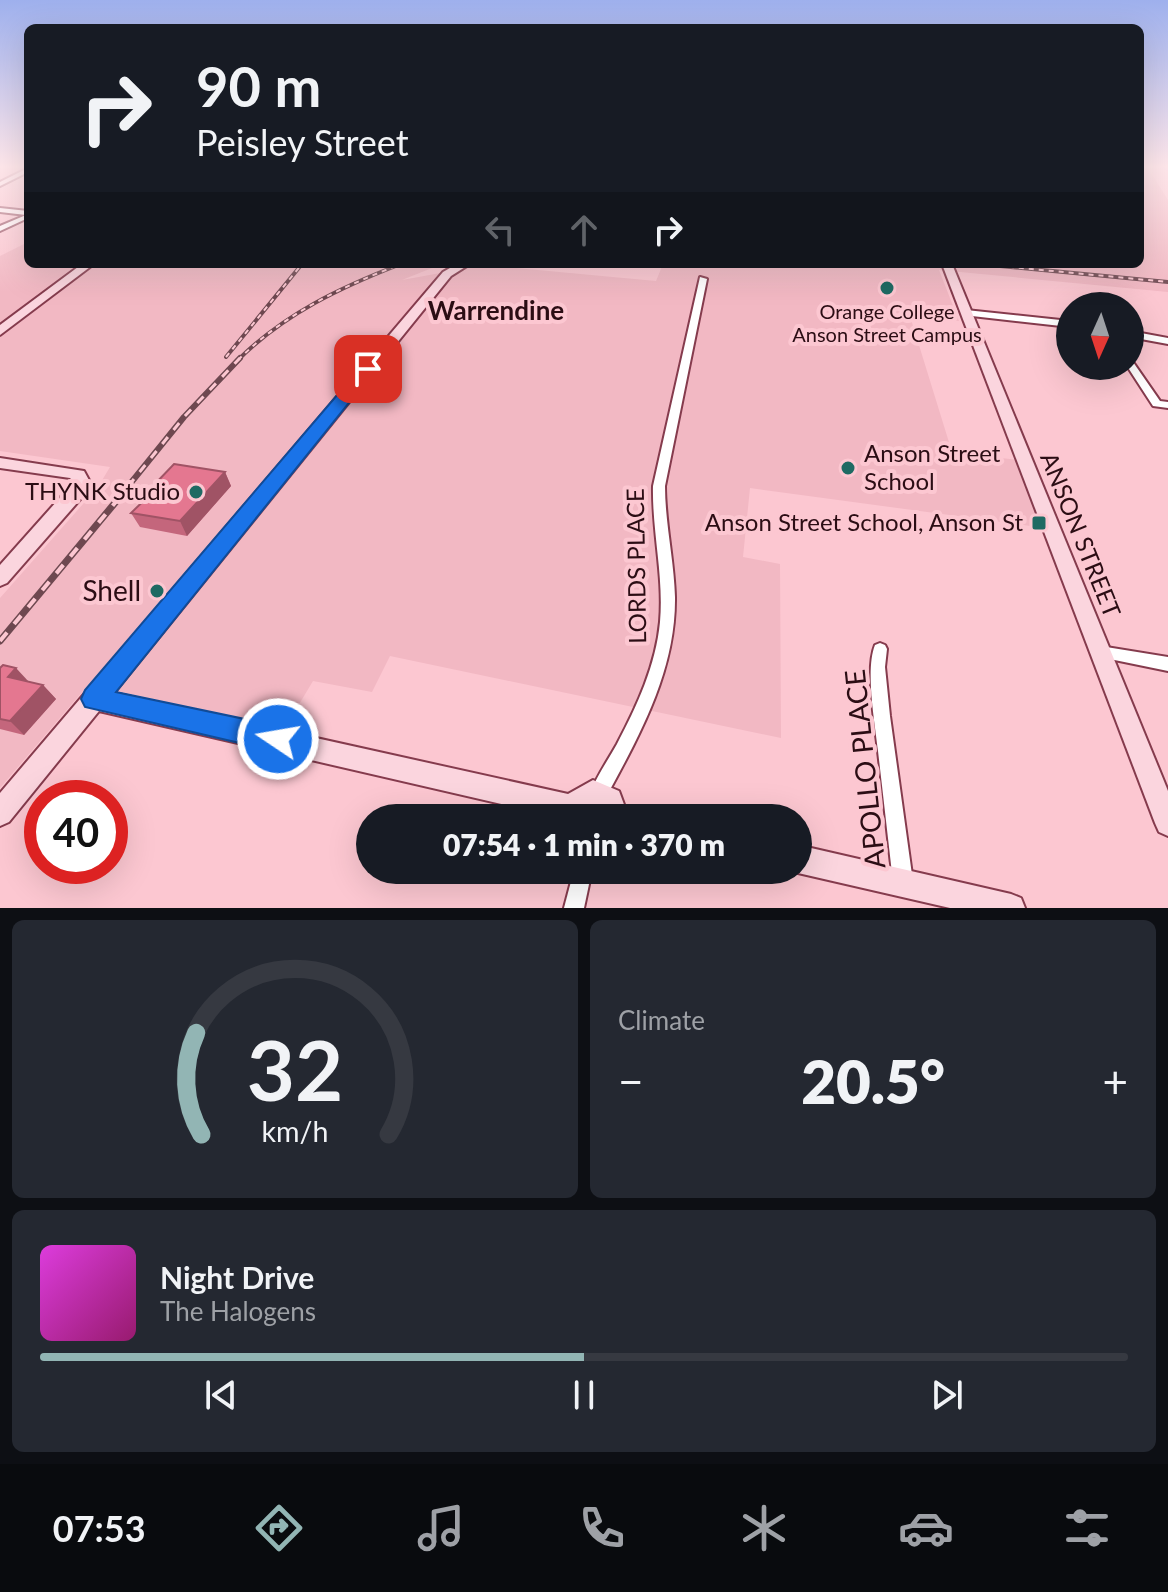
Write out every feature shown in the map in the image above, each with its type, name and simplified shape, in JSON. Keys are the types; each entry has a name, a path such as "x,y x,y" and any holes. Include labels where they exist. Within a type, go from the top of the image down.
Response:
{"street":[{"path":"0,210 24,213"},
{"path":"0,229 24,216"},
{"path":"0,331 84,268"},
{"path":"0,813 447,274 458,268"},
{"name":"ANSON STREET","path":"949,268 1168,823"},
{"name":"LORDS PLACE","path":"599,793 640,719 664,656 668,597 658,512 659,486 703,279"},
{"path":"966,313 1056,323"},
{"path":"1144,337 1168,341"},
{"path":"1141,380 1157,404 1168,405"},
{"path":"0,463 72,473 78,475 82,482 78,491 0,578"},
{"name":"APOLLO PLACE","path":"880,649 878,667 882,716 903,883"},
{"path":"1100,652 1168,664"},
{"path":"94,699 537,804"},
{"path":"579,804 581,798 599,793 613,804"},
{"path":"812,862 1011,908"},
{"path":"574,908 580,884"}],"shaded area":[{"path":"1144,207 1168,207 1168,292 939,270 959,321 910,316 952,452 1018,460 1045,528 750,488 743,557 780,564 781,738 390,656 372,692 313,681 283,731 89,684 0,788 0,598 98,487 110,467 0,451 0,256 24,244 24,268 432,268 402,280 468,268 516,268 656,281 661,268 1144,268"}],"building":[{"path":"174,464 225,472 180,521 131,513 159,486 154,485"},
{"path":"3,665 16,668 8,677 43,685 10,721 0,719 0,668"}],"railway":[{"path":"226,357 299,268"},
{"path":"239,359 274,329 314,303 391,268"},
{"path":"1021,268 1168,282"},
{"path":"117,500 184,417 239,359"},
{"path":"0,641 119,498"}],"place":[{"name":"Orange College Anson Street Campus","path":"887,288"},
{"name":"Anson Street School","path":"848,468"},
{"name":"THYNK Studio","path":"196,492"},
{"name":"Anson Street School, Anson St","path":"1039,523"},
{"name":"Shell","path":"157,591"}],"district":[{"name":"Warrendine","path":"496,311"}],"route":[{"path":"278,739 94,699 368,369"}]}
